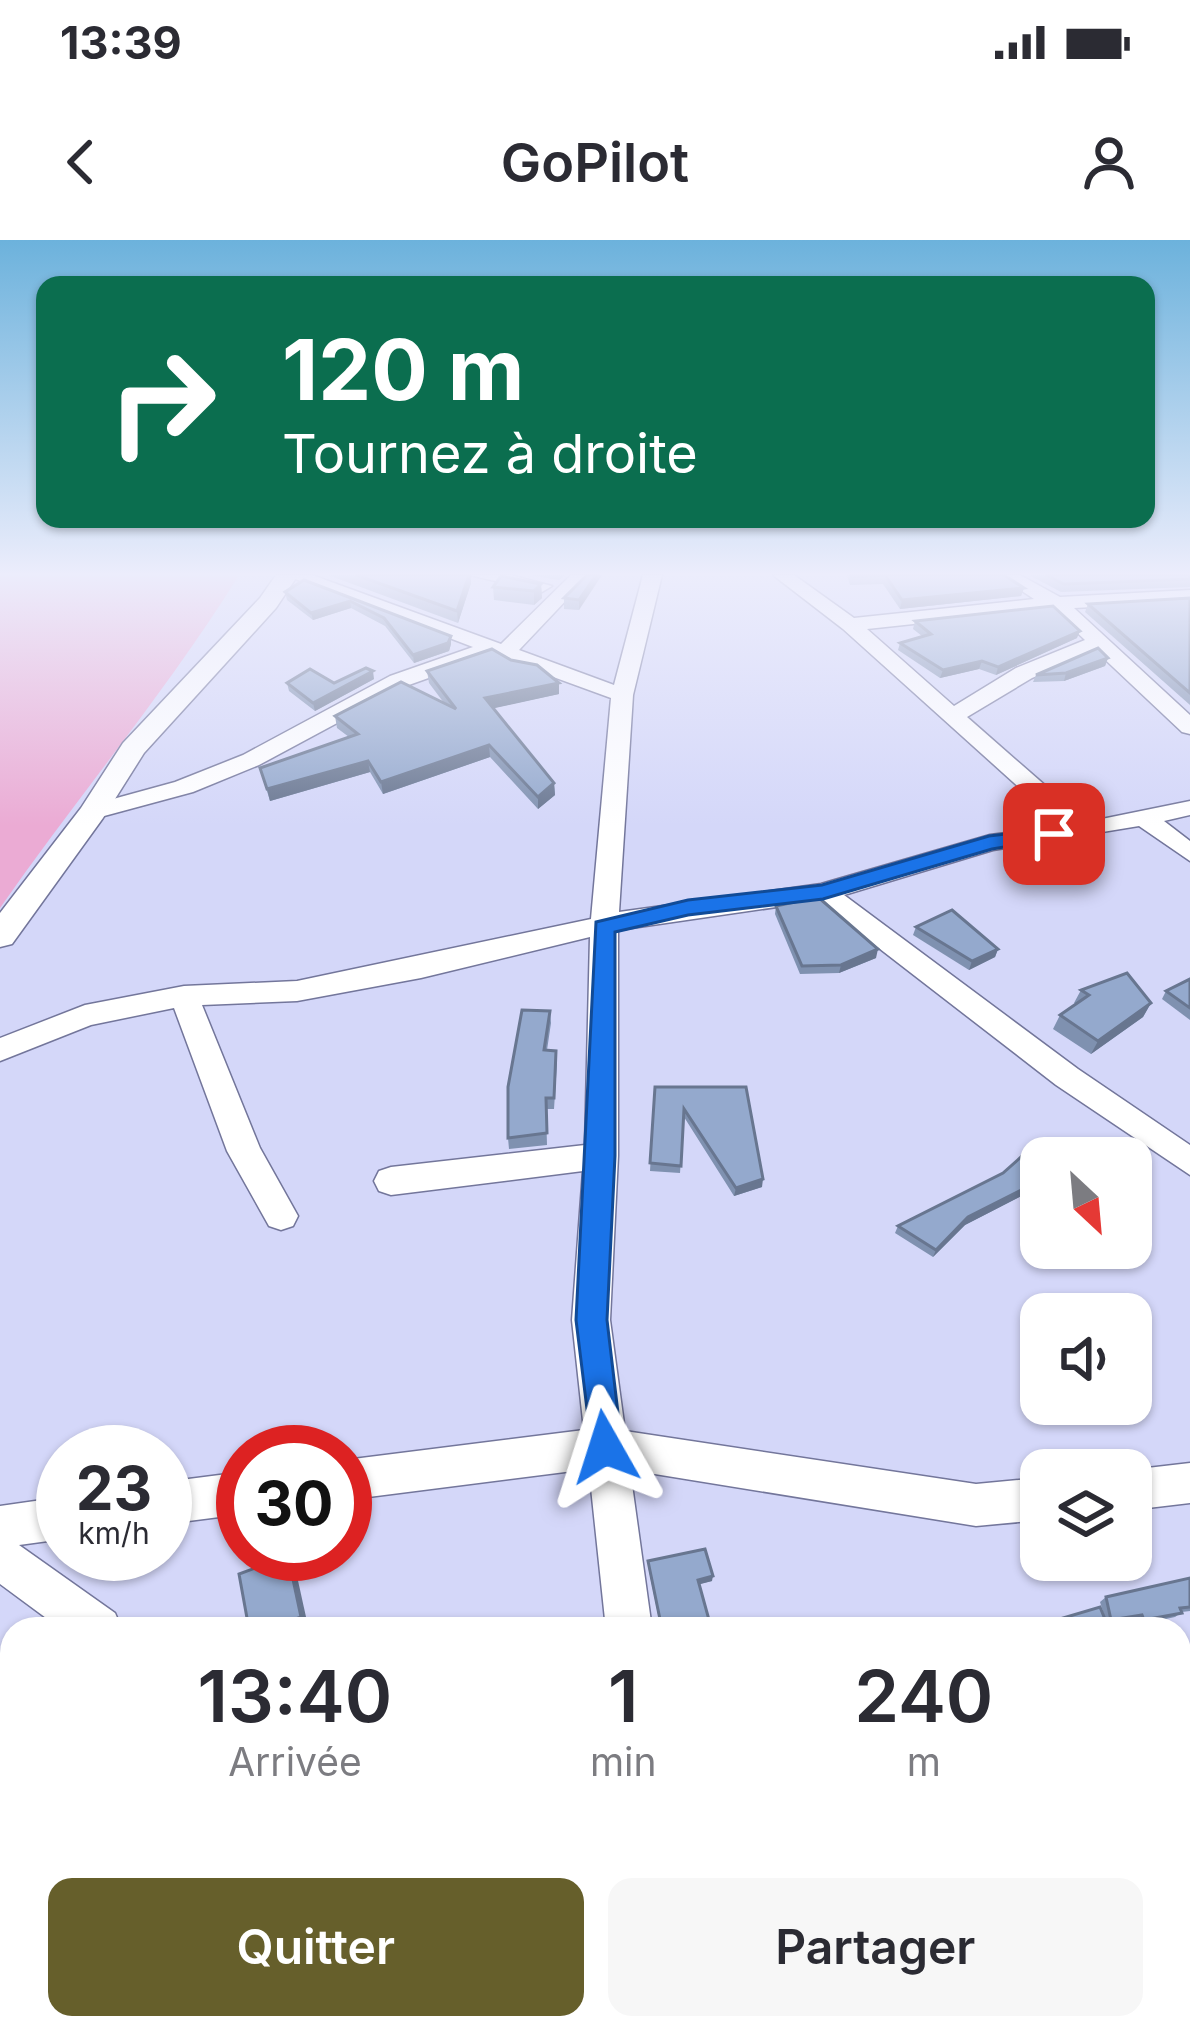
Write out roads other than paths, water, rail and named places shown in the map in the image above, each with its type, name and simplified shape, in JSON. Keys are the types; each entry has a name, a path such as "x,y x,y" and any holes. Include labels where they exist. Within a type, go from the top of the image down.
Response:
{"street":[{"path":"0,935 93,812 133,749 216,659"},
{"path":"93,812 184,787 251,760 398,681 470,659"},
{"path":"519,659 622,695"},
{"path":"627,1617 591,1320 601,1156 604,927 622,695 631,659"},
{"path":"888,659 1082,831"},
{"path":"953,716 1024,673 1060,659"},
{"path":"1117,659 1190,727"},
{"path":"0,1050 85,1016 184,996 296,991 688,908 823,892 989,843 1082,831 1190,808"},
{"path":"1144,819 1190,853"},
{"path":"823,892 1067,1078 1190,1162"},
{"path":"184,996 244,1151 281,1216"},
{"path":"392,1181 601,1156"},
{"path":"372,1477 605,1447 976,1505 1020,1501"},
{"path":"1152,1488 1190,1483"},
{"path":"0,1527 36,1522"},
{"path":"0,1558 82,1617"}]}
